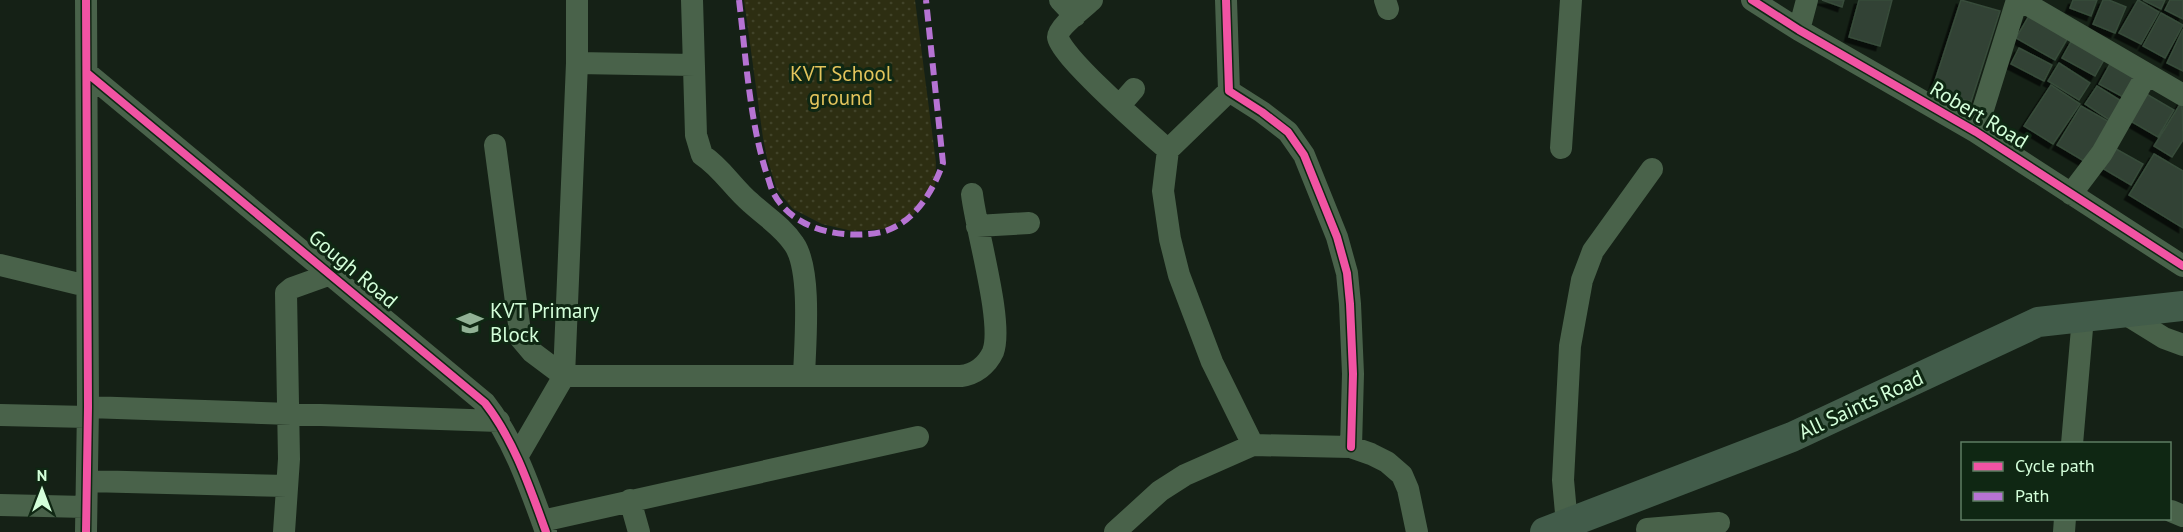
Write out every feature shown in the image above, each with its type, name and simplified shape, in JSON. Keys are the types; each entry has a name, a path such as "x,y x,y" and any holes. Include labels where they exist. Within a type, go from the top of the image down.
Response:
{"main road":[{"name":"All Saints Road","path":"1556,528 1792,437 2038,322 2183,306"}],"street":[{"path":"86,0 88,412 86,532"},
{"path":"517,457 564,376 577,63 577,0"},
{"path":"692,0 696,135 702,155 716,164 750,203 770,218 795,245 802,263 805,291 804,376"},
{"path":"1092,0 1068,8 1058,37 1062,46 1127,97 1168,150"},
{"path":"1226,0 1229,91 1168,150 1163,191 1170,238 1179,275 1212,362 1253,445"},
{"path":"1561,148 1571,0"},
{"name":"Robert Road","path":"1752,0 1799,30 1976,132 2183,266"},
{"path":"1799,30 1807,0"},
{"path":"1976,132 2019,0 2183,95"},
{"path":"577,63 694,65"},
{"name":"Gough Road","path":"87,73 485,403 498,421 517,457 544,526"},
{"path":"2071,194 2102,153 2147,74"},
{"path":"1229,91 1262,112 1287,132 1299,147 1337,237 1347,273 1350,304 1353,374 1351,447"},
{"path":"495,145 521,339 532,352 564,376 961,376 979,370 992,353 996,324 972,194"},
{"path":"1556,528 1563,480 1570,346 1582,280 1593,251 1652,169"},
{"path":"977,226 1029,223"},
{"path":"0,265 87,286"},
{"path":"284,532 288,414 286,293 292,288 331,274"},
{"path":"2122,312 2164,338 2183,345"},
{"path":"2072,442 2083,317"},
{"path":"0,415 88,412 288,414 498,421"},
{"path":"544,526 630,500 918,437"},
{"path":"1115,532 1160,491 1185,475 1253,445 1351,447 1387,462 1402,475 1408,489 1417,532"},
{"path":"87,481 287,486"},
{"path":"1640,497 1647,530 1719,523"},
{"path":"630,500 639,532"},
{"path":"0,505 86,507"}],"green space":[{"name":"KVT School ground","path":"744,0 915,0 936,163 935,185 913,215 884,229 852,231 822,224 793,209 777,190 763,138"}],"building":[{"path":"1822,0 1844,0 1842,7"},
{"path":"1859,0 1892,0 1880,46 1849,37"},
{"path":"1961,0 2000,11 1971,102 1932,90"},
{"path":"2073,0 2097,0 2091,16 2070,8"},
{"path":"2103,0 2126,7 2115,33 2093,24"},
{"path":"2138,0 2159,12 2141,44 2119,33"},
{"path":"2143,0 2165,0 2161,9"},
{"path":"2170,0 2183,0 2183,19 2165,10"},
{"path":"2161,13 2183,25 2165,58 2143,46"},
{"path":"2030,14 2069,36 2055,60 2016,38"},
{"path":"2183,29 2183,71 2167,63"},
{"path":"2072,40 2105,58 2095,76 2062,58"},
{"path":"2019,48 2052,65 2044,81 2011,64"},
{"path":"2059,63 2090,83 2079,100 2048,81"},
{"path":"2110,64 2136,78 2125,98 2099,84"},
{"path":"2051,85 2080,104 2053,144 2024,126"},
{"path":"2097,86 2126,104 2114,123 2085,104"},
{"path":"2143,92 2174,110 2158,137 2127,119"},
{"path":"2182,101 2183,140 2172,157 2154,146"},
{"path":"2081,106 2113,124 2089,164 2057,145"},
{"path":"2109,145 2143,164 2131,185 2097,165"},
{"path":"2154,154 2183,171 2183,228 2129,195"}],"marked path":[{"path":"739,0 756,130 773,191 782,206 803,222 829,232 856,235 883,232 906,220 925,200 943,163 926,0"}],"cycle path":[{"path":"86,0 88,407 86,532"},
{"path":"1226,0 1229,91 1288,132 1304,155 1337,237 1347,273 1350,304 1353,374 1351,447"},
{"path":"1752,0 1799,30 1976,132 2183,266"},
{"path":"87,73 485,403 513,448 546,532"}],"place":[{"name":"KVT Primary Block","path":"470,323"}]}
